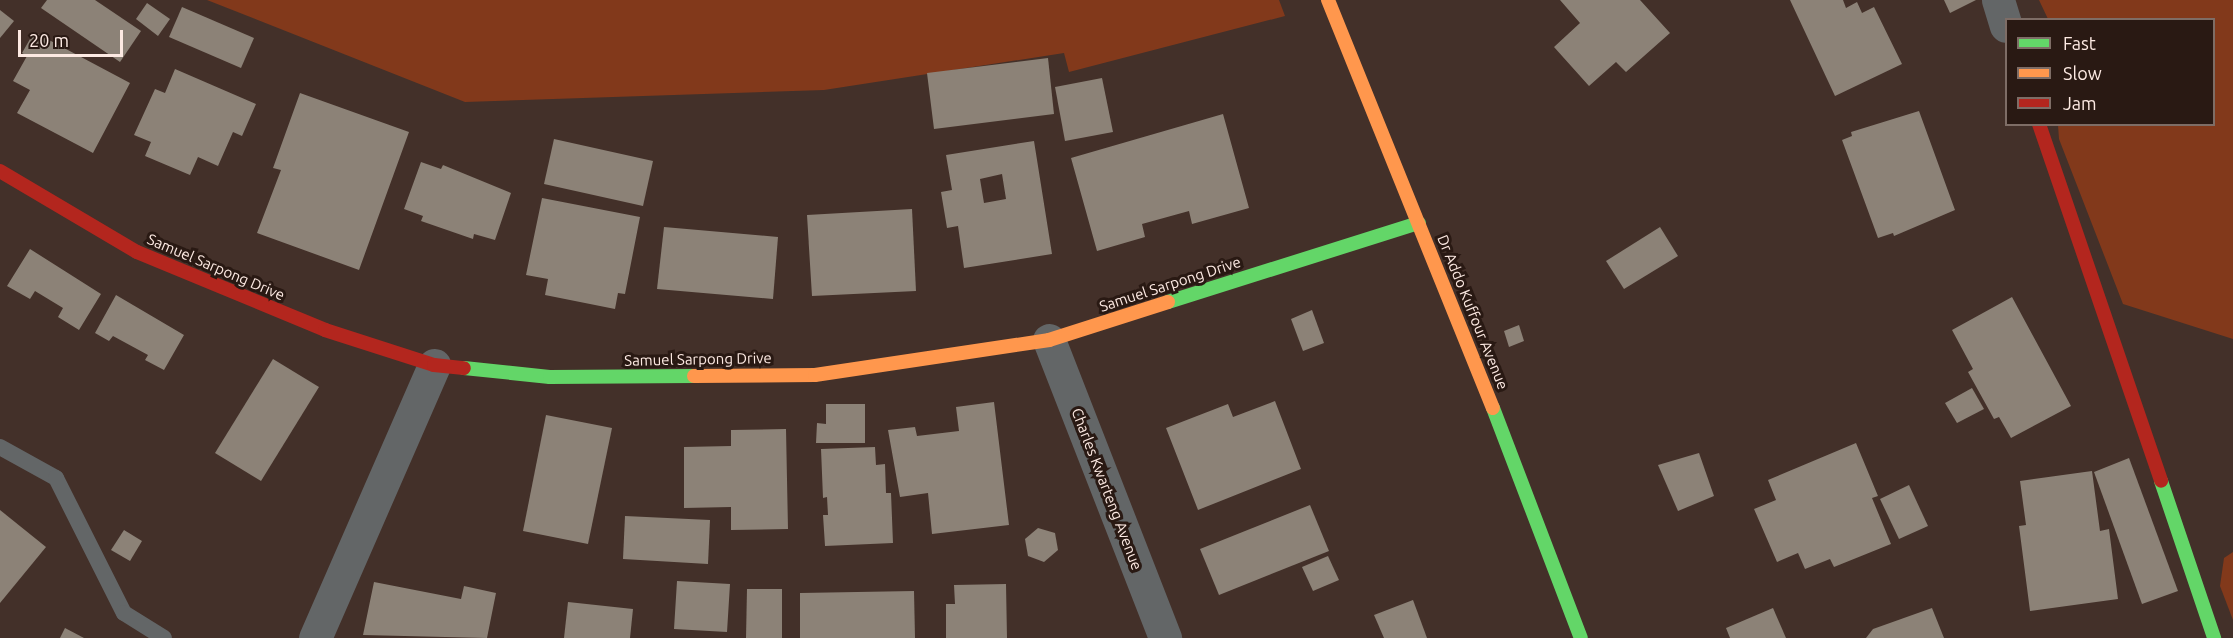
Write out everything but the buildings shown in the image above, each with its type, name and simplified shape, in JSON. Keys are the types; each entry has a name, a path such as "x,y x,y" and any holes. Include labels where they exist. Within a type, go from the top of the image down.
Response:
{"street":[{"name":"Dr Addo Kuffour Avenue","path":"1328,0 1531,501 1581,638"},
{"path":"1998,0 2005,20"},
{"path":"2039,126 2214,638"},
{"name":"Samuel Sarpong Drive","path":"0,171 137,252 325,330 434,365 550,377 815,375 1049,340 1419,223"},
{"name":"Charles Kwarteng Avenue","path":"1049,340 1165,638"},
{"path":"315,638 434,365"}],"lane":[{"path":"0,447 56,477 124,613 164,638"}],"shaded area":[{"path":"207,0 1279,0 1285,16 1069,72 1064,53 824,90 465,102"},
{"path":"2039,0 2233,0 2233,339 2123,304 2059,139 2058,126 2215,126 2215,18 2048,18"},
{"path":"2233,552 2233,620 2220,586 2224,558"}],"traffic: fast":[{"path":"1168,302 1419,223"},
{"path":"464,368 550,377 694,376"},
{"path":"1493,408 1581,638"},
{"path":"2161,481 2214,638"}],"traffic: slow":[{"path":"1328,0 1493,408"},
{"path":"694,376 815,375 1049,340 1168,302"}],"traffic: jam":[{"path":"2040,126 2161,481"},
{"path":"0,171 137,252 325,330 434,365 464,368"}]}
